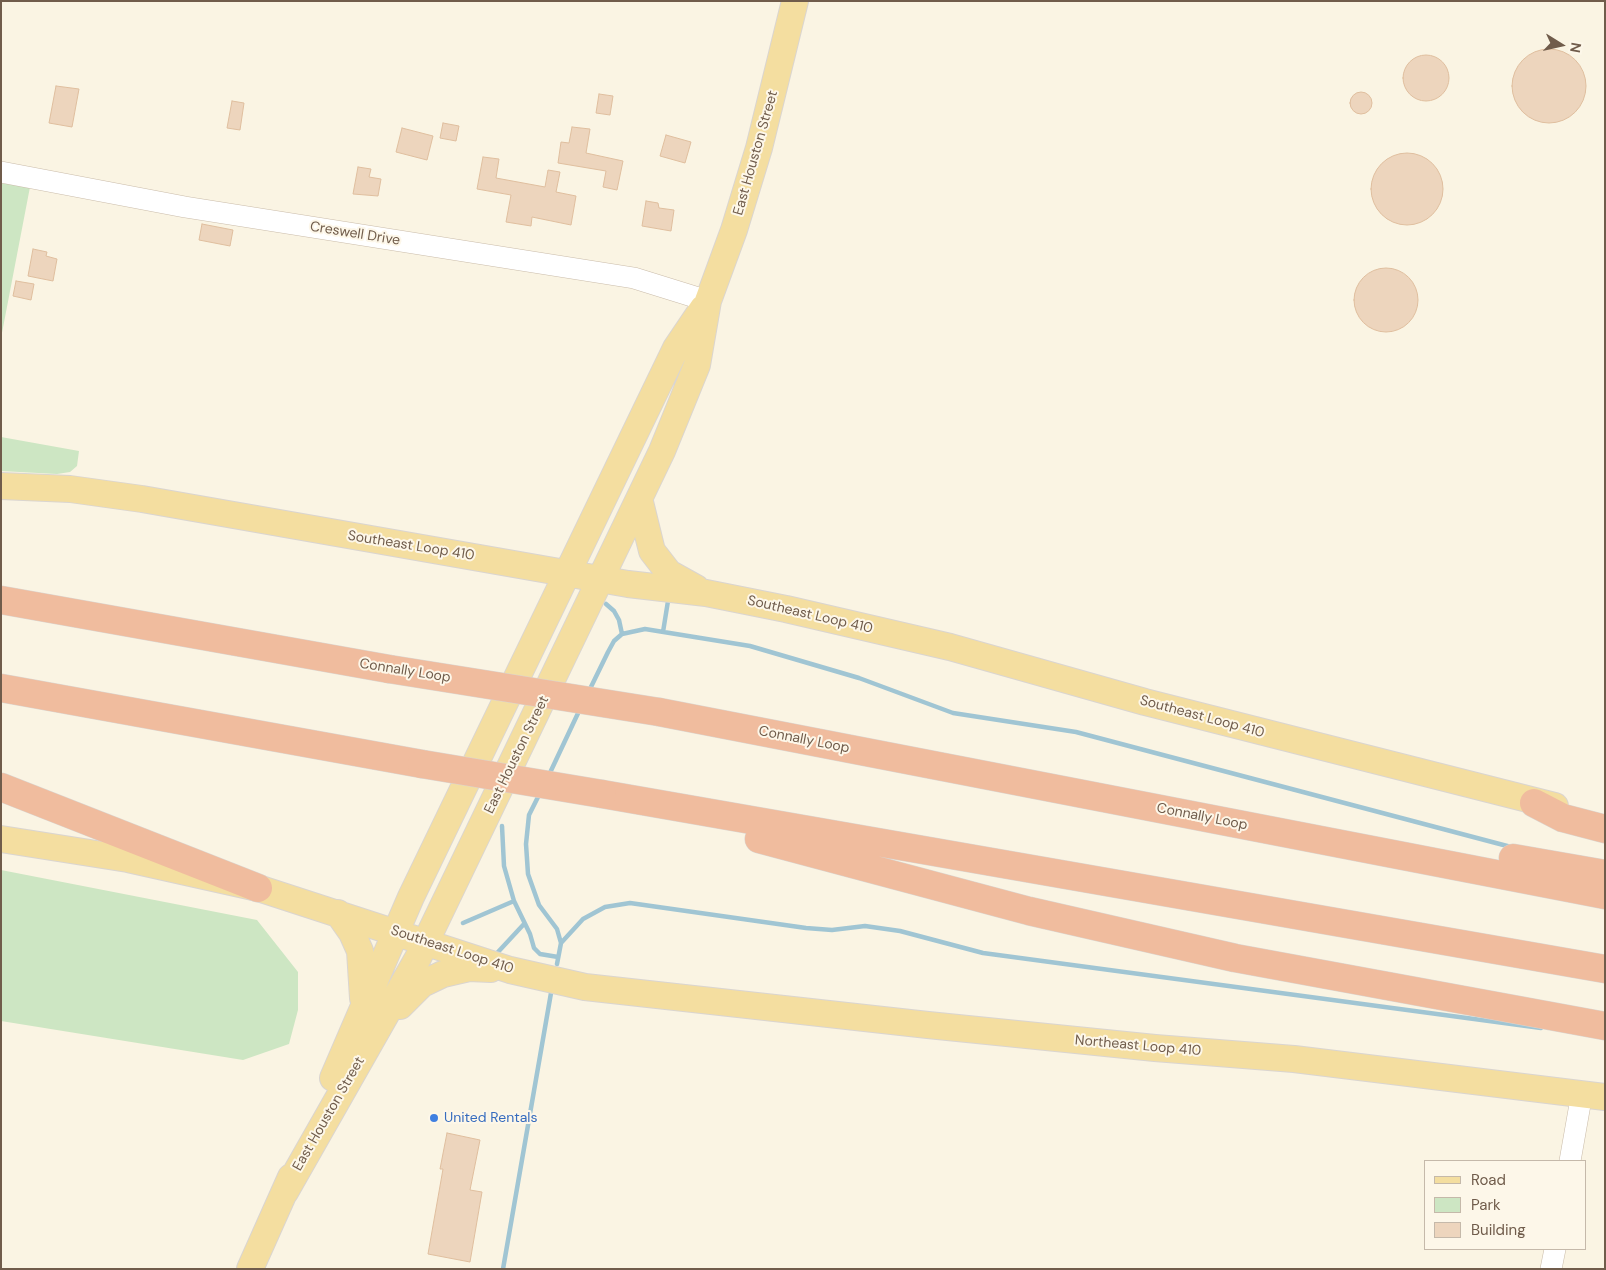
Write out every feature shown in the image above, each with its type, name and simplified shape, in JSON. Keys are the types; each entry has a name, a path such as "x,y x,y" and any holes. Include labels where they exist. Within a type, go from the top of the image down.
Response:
{"highway":[{"name":"Connally Loop","path":"1,600 389,669 659,712 1605,895"},
{"path":"1,688 422,764 1605,969"},
{"path":"1,787 258,888"},
{"path":"1534,802 1563,818 1605,829"},
{"path":"712,814 736,832 1029,911 1235,958 1605,1026"},
{"path":"1207,818 1316,825 1605,874"}],"main road":[{"name":"East Houston Street","path":"250,1269 285,1192 371,1016 426,942 640,502 697,365 708,301 734,230 756,157 795,1"},
{"name":"East Houston Street","path":"371,1016 394,931 676,348 708,301"},
{"name":"Southeast Loop 410","path":"1,486 70,489 142,499 391,544 569,572 602,579 706,593 786,609 950,647 1145,702 1534,802 1605,815"},
{"path":"640,502 652,551 669,573 706,593"},
{"name":"Southeast Loop 410","path":"1,839 128,859 258,888 510,970 585,987 672,998"},
{"path":"338,913 352,932 360,951 371,1016 422,984 443,974 469,968 510,970"},
{"name":"Northeast Loop 410","path":"672,998 1155,1048 1294,1059 1594,1095"}],"street":[{"name":"Creswell Drive","path":"1,172 185,207 634,278 708,301"},
{"path":"1570,1160 1594,1095"},
{"path":"1551,1269 1555,1250"}],"green space":[{"path":"1,183 30,187 1,338"},
{"path":"1,437 79,451 77,466 70,472 57,474 1,471"},
{"path":"1,870 257,920 298,972 298,1010 289,1044 243,1060 1,1021"}],"building":[{"path":"1542,49 1556,49 1570,55 1580,65 1586,79 1584,100 1570,117 1556,123 1542,123 1528,117 1518,107 1512,93 1512,79 1518,65 1528,55"},
{"path":"1421,55 1431,55 1445,65 1449,78 1445,91 1439,97 1431,101 1421,101 1407,91 1403,83 1403,73 1413,59"},
{"path":"56,86 79,89 72,127 49,123"},
{"path":"1361,92 1369,95 1372,103 1369,111 1361,114 1353,111 1350,103 1353,95"},
{"path":"599,94 613,96 610,115 596,113"},
{"path":"232,101 244,103 240,130 227,128"},
{"path":"443,123 459,126 456,141 440,138"},
{"path":"572,127 590,129 586,153 623,161 617,190 603,187 606,171 558,163 561,142 569,143"},
{"path":"402,128 433,136 427,160 396,152"},
{"path":"666,135 691,142 685,163 660,156"},
{"path":"1414,153 1433,163 1441,175 1443,189 1441,203 1433,215 1421,223 1400,225 1381,215 1373,203 1371,182 1381,163 1393,155"},
{"path":"483,157 499,159 496,178 545,187 548,170 560,172 556,192 576,196 571,225 532,217 531,226 506,222 511,195 477,189"},
{"path":"358,167 371,169 369,177 381,179 378,196 353,194"},
{"path":"646,201 658,203 659,208 674,210 671,231 642,226"},
{"path":"202,224 233,230 230,246 199,240"},
{"path":"33,249 47,252 46,256 57,259 53,281 28,276"},
{"path":"1386,268 1404,274 1412,282 1418,300 1412,318 1404,326 1386,332 1368,326 1360,318 1354,300 1360,282 1368,274"},
{"path":"16,281 34,284 31,300 13,296"},
{"path":"447,1133 480,1140 470,1190 482,1192 470,1262 428,1254 443,1169 440,1169"}],"waterway":[{"path":"663,632 668,601"},
{"path":"606,604 614,611 619,620 622,634"},
{"path":"589,691 614,641 622,634 645,629 750,646 859,678 953,713 1076,732 1511,847"},
{"path":"548,777 580,709"},
{"path":"540,793 529,815 526,844 528,874 539,905 557,929 561,943 557,964"},
{"path":"502,826 504,866 514,901 530,934 534,948 540,954 558,957"},
{"path":"463,923 514,901"},
{"path":"561,943 583,919 605,907 630,903 806,928 832,930 865,926 900,931 983,953 1541,1028"},
{"path":"498,952 524,924"},
{"path":"503,1269 551,993"}],"place":[{"name":"United Rentals","path":"434,1118"}]}
